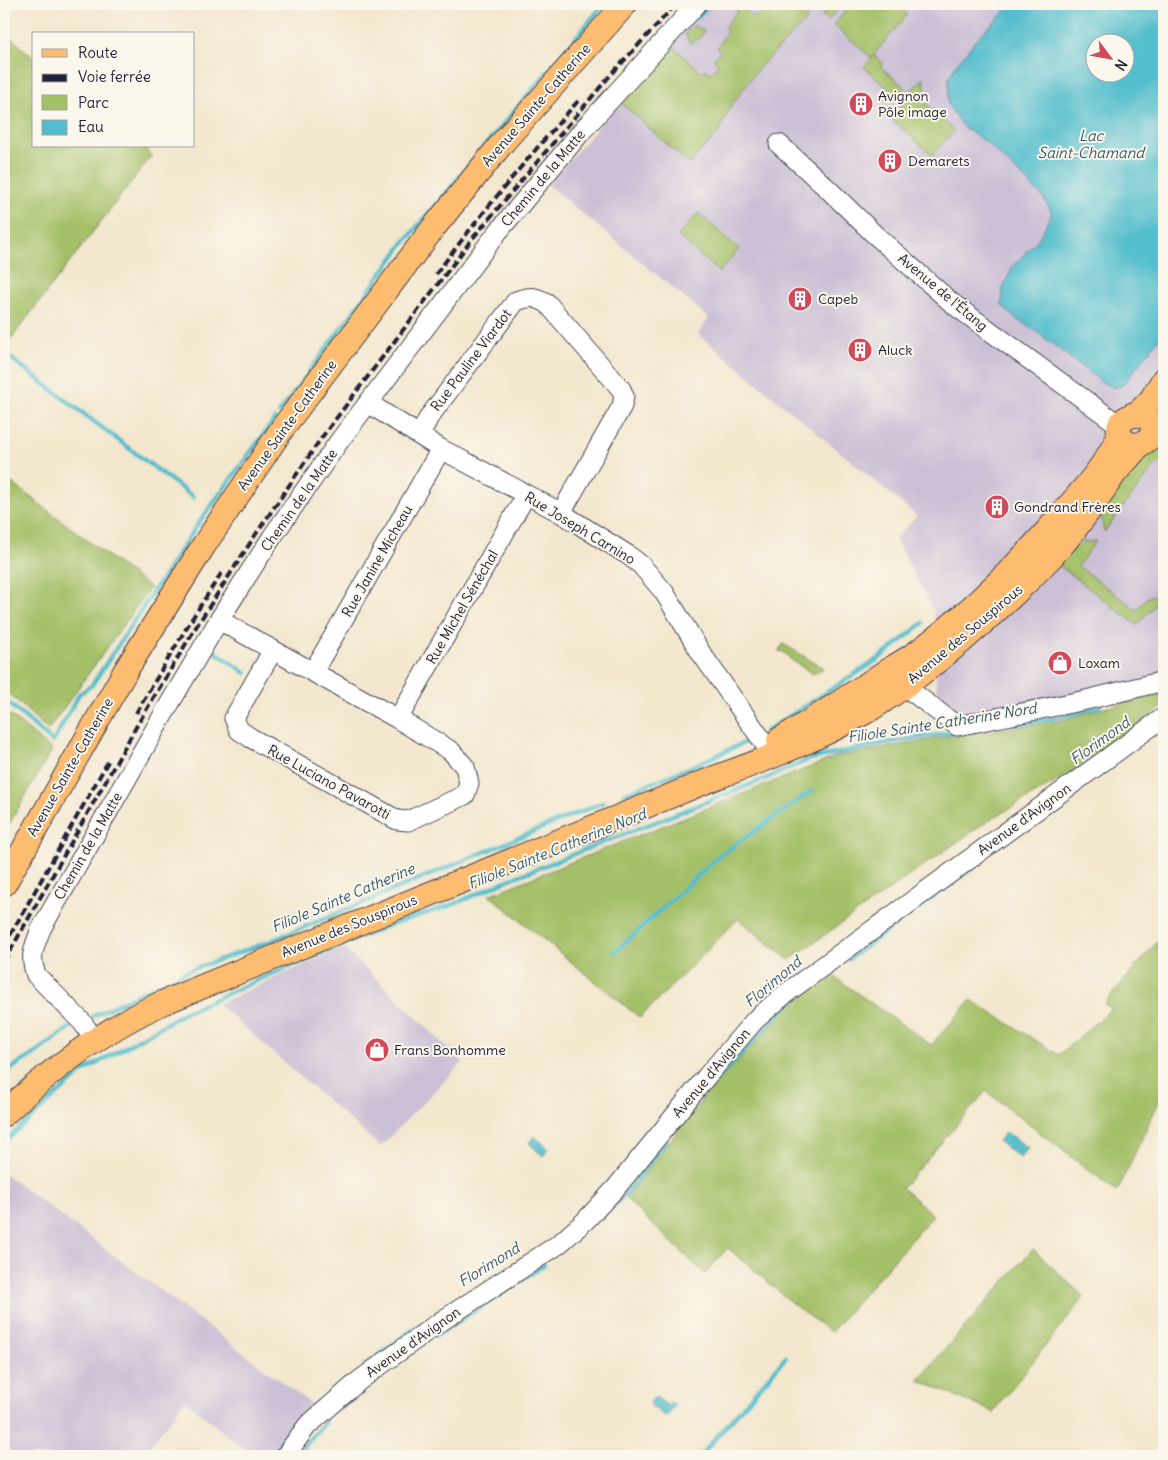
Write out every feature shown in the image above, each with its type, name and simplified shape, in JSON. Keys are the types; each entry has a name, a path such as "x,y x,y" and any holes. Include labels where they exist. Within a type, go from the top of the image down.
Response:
{"main road":[{"name":"Avenue Sainte-Catherine","path":"4,884 126,670 223,516 284,426 434,227 503,142 625,4"},
{"name":"Avenue des Souspirous","path":"4,1114 51,1072 94,1041 135,1016 187,992 717,777 770,752 841,725 873,707 900,676 945,655 996,612 1061,546 1094,505 1122,464 1144,428 1151,400 1164,379"}],"street":[{"name":"Chemin de la Matte","path":"94,1041 83,1023 36,975 32,949 51,912 219,620 272,537 368,403 497,233 581,132 697,4"},
{"name":"Avenue de l'Étang","path":"779,144 830,190 873,233 953,304 1144,428"},
{"name":"Rue Pauline Viardot","path":"420,436 428,417 516,301 529,296 547,303 624,396 622,406 561,513"},
{"name":"Rue Joseph Carnino","path":"368,403 441,449 561,513 641,565 664,592 701,654 770,752"},
{"name":"Rue Janine Micheau","path":"312,672 441,449"},
{"name":"Rue Michel Sénéchal","path":"398,719 526,495"},
{"name":"Rue Luciano Pavarotti","path":"219,620 398,719 451,751 465,767 469,783 465,795 408,821 397,820 238,730 234,718 273,650"},
{"path":"900,676 927,705 957,726 1086,700 1164,681"},
{"name":"Avenue d'Avignon","path":"285,1456 307,1426 360,1380 434,1326 559,1244 585,1221 622,1182 749,1027 785,994 1164,717"}],"shaded area":[{"path":"704,4 1164,4 1164,675 989,715 961,713 939,700 936,687 934,611 895,539 917,516 698,334 709,318 548,185"},
{"path":"343,947 463,1062 380,1147 218,1004"},
{"path":"4,1173 314,1406 275,1456 252,1456 185,1400 142,1456 4,1456"}],"green space":[{"path":"764,4 788,4 808,19 758,69 730,107 719,132 689,164 620,102 670,44 702,72 705,69 710,73 718,65 714,59 720,51 717,48 727,31 724,28 740,7 753,16 759,15"},
{"path":"822,4 830,4 836,12 829,20 822,15 828,10"},
{"path":"852,4 907,4 909,6 904,12 907,15 872,57 875,56 883,63 881,67 909,91 924,79 927,104 954,131 932,155 890,118 908,96 900,89 895,95 864,67 872,58 833,25"},
{"path":"694,25 704,31 700,38 690,43 685,34"},
{"path":"4,32 32,56 32,148 144,148 152,155 4,348"},
{"path":"698,213 739,249 719,272 678,236"},
{"path":"1164,445 1164,458 1158,462 1104,532 1100,512 1142,455 1152,446"},
{"path":"4,477 150,588 48,730 4,689"},
{"path":"1096,541 1078,566 1137,610 1146,598 1164,591 1164,595 1137,625 1057,564 1081,542"},
{"path":"783,644 824,668 813,674 790,659 789,656 781,651 778,652"},
{"path":"1164,694 1164,706 1066,776 983,824 789,960 738,919 640,1018 489,895 838,756 944,737 1059,721"},
{"path":"4,710 52,750 4,833"},
{"path":"1164,934 1164,1091 1117,1192 986,1091 902,1188 933,1215 831,1332 799,1309 728,1248 705,1274 625,1198 705,1096 787,1008 830,974 931,1045 971,1000 1059,1055 1112,1008 1104,1004"},
{"path":"1033,1249 1084,1297 993,1412 918,1380"}],"water":[{"name":"Lac Saint-Chamand","path":"1013,4 1164,4 1164,332 1123,385 1115,388 1103,383 1033,329 1016,319 1002,306 1003,288 1012,267 1039,238 1052,213 1042,196 987,143 963,127 948,105 949,77 978,37"},
{"path":"1006,1132 1028,1148 1020,1158 998,1141"},
{"path":"534,1136 548,1148 543,1156 529,1143"},
{"path":"655,1396 668,1406 671,1402 675,1405 666,1417 649,1404"}],"waterway":[{"path":"279,413 403,244 604,4"},
{"path":"696,19 710,4"},
{"path":"4,353 193,497"},
{"path":"4,699 53,742 79,694 92,685 195,528 275,419"},
{"name":"Filiole Sainte Catherine","path":"765,732 877,660 923,623"},
{"path":"210,651 211,649 246,673"},
{"name":"Filiole Sainte Catherine Nord","path":"1015,724 1055,718 1100,706"},
{"name":"Filiole Sainte Catherine Nord","path":"4,1142 82,1072 186,1012 267,976 395,923 452,905 508,880 772,776 810,759 891,742 955,732"},
{"name":"Filiole Sainte Catherine","path":"624,794 691,767 748,741"},
{"path":"615,952 719,856 813,790"},
{"name":"Filiole Sainte Catherine","path":"93,1016 185,972 271,941 604,802"},
{"path":"849,959 974,867"},
{"path":"710,1087 775,1017 802,992"},
{"name":"Filiole Sainte Catherine","path":"4,1073 72,1026"},
{"path":"601,1217 624,1195 666,1141"},
{"path":"435,1336 544,1265"},
{"name":"Florimond","path":"437,1313 454,1302"},
{"name":"Florimond","path":"364,1366 421,1324"},
{"path":"700,1456 786,1357"},
{"path":"298,1456 325,1422"}],"railway":[{"path":"4,962 136,727 196,627 322,437 472,239 608,78 676,4"},
{"path":"436,274 506,185 579,100"},
{"path":"136,713 222,572"},
{"path":"4,946 110,758"}],"place":[{"name":"Avignon Pôle image","path":"861,104"},
{"name":"Demarets","path":"890,161"},
{"name":"Capeb","path":"800,299"},
{"name":"Aluck","path":"860,350"},
{"name":"Gondrand Frères","path":"997,507"},
{"name":"Loxam","path":"1060,663"},
{"name":"Frans Bonhomme","path":"377,1050"}]}
